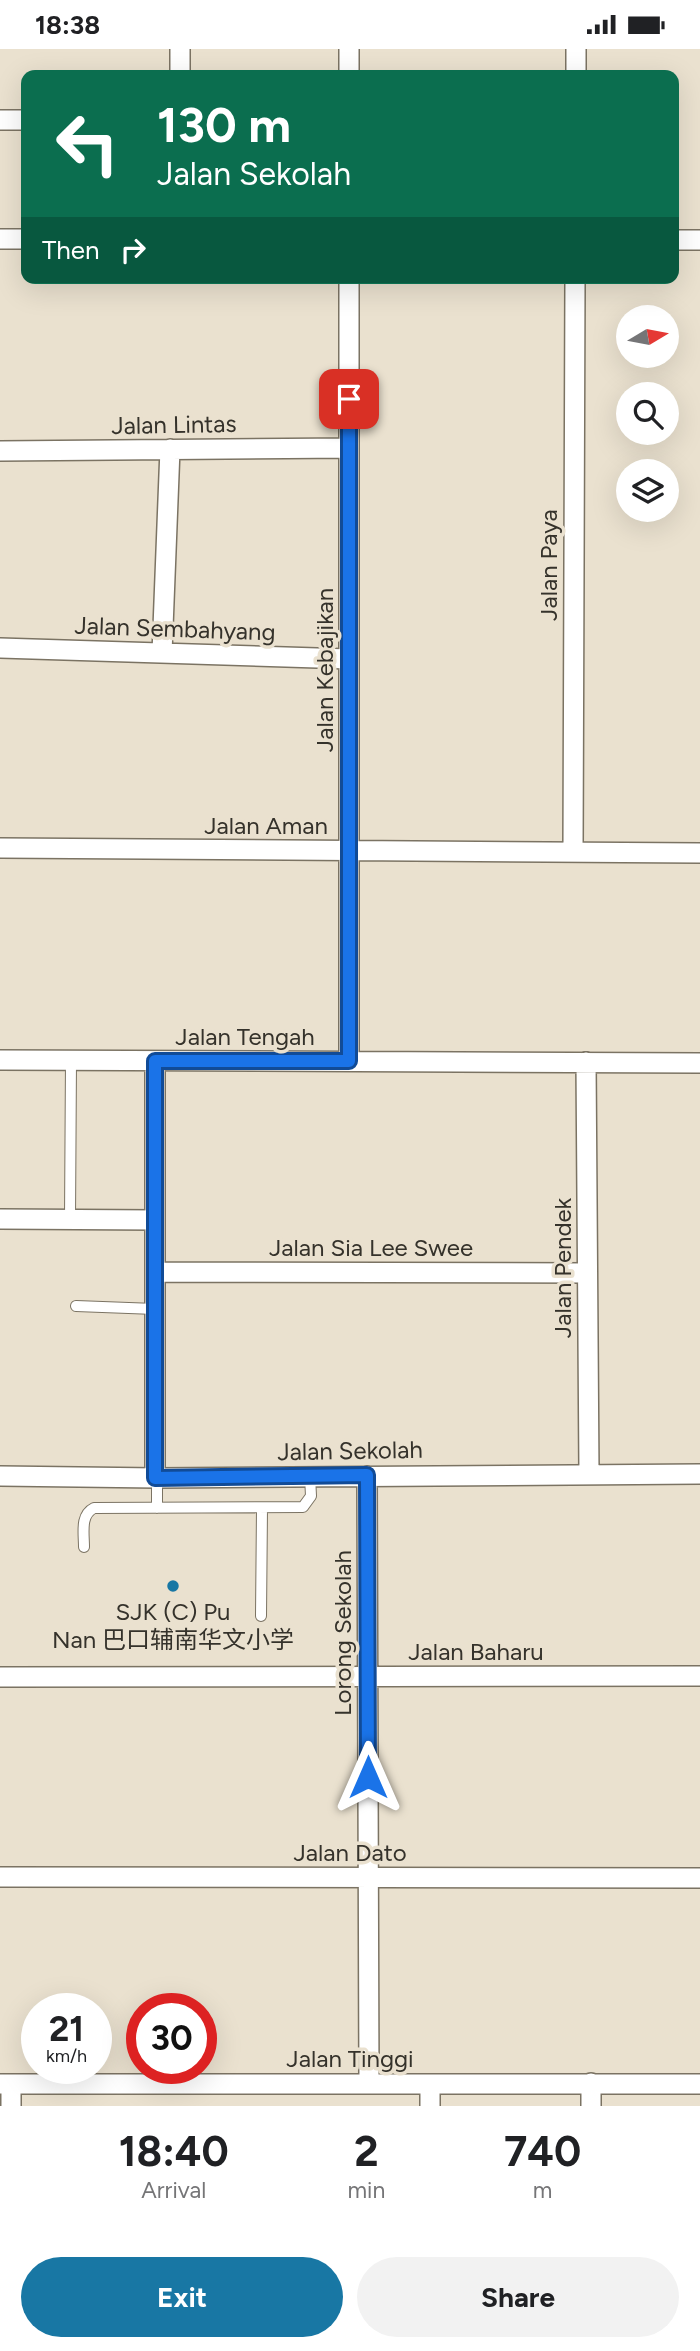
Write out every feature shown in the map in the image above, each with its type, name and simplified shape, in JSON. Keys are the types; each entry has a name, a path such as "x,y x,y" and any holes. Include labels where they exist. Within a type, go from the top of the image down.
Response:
{"street":[{"path":"180,49 180,70"},
{"path":"349,49 349,70"},
{"path":"576,49 576,70"},
{"path":"0,120 21,120"},
{"path":"0,239 21,239"},
{"path":"679,240 700,240"},
{"name":"Jalan Kebajikan","path":"349,284 349,1061"},
{"name":"Jalan Paya","path":"573,852 575,284"},
{"name":"Jalan Lintas","path":"0,451 349,448"},
{"path":"162,653 170,449"},
{"name":"Jalan Sembahyang","path":"0,648 349,659"},
{"name":"Jalan Aman","path":"0,848 700,853"},
{"name":"Jalan Tengah","path":"0,1060 700,1063"},
{"path":"155,1061 156,1478"},
{"name":"Jalan Pendek","path":"586,1062 589,1473"},
{"path":"0,1219 155,1220"},
{"name":"Jalan Sia Lee Swee","path":"155,1272 587,1273"},
{"name":"Jalan Sekolah","path":"0,1476 156,1478 700,1474"},
{"name":"Lorong Sekolah","path":"367,1475 369,2084"},
{"name":"Jalan Baharu","path":"0,1677 700,1677"},
{"name":"Jalan Dato","path":"0,1877 700,1878"},
{"path":"591,2083 591,2106"},
{"path":"5,2084 11,2106"},
{"name":"Jalan Tinggi","path":"5,2084 700,2084"},
{"path":"430,2084 430,2106"}],"lane":[{"path":"70,1219 71,1060"},
{"path":"76,1306 155,1309"},
{"path":"84,1547 84,1518 91,1510 303,1507 310,1496 310,1476"},
{"path":"156,1478 158,1508"},
{"path":"261,1616 262,1508"}],"place":[{"name":"SJK (C) Pu Nan 巴口辅南华文小学","path":"173,1586"}],"route":[{"path":"349,399 349,1061 155,1061 155,1478 367,1475 368,1777"}]}
